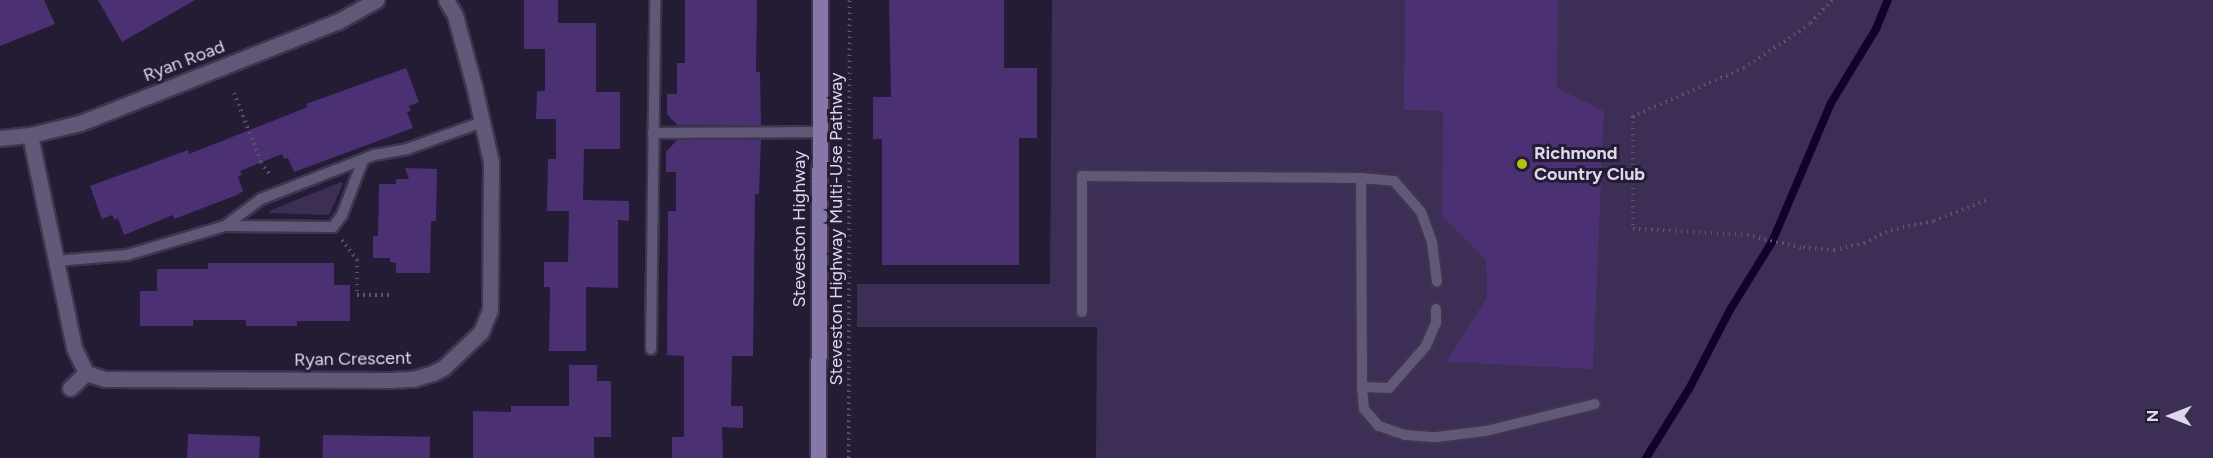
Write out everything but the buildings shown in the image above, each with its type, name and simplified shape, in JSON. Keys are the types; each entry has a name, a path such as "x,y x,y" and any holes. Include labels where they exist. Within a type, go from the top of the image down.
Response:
{"main road":[{"name":"Steveston Highway","path":"818,458 820,0"}],"street":[{"name":"Ryan Road","path":"0,138 30,135 80,123 337,22 376,0"},
{"name":"Ryan Crescent","path":"86,373 105,380 403,380 423,377 443,368 481,332 490,310 491,169 483,122 455,15 446,0"},
{"path":"30,135 74,348 86,373 69,388"}],"lane":[{"path":"651,349 655,0"},
{"path":"225,226 261,199 363,160 407,148 483,122"},
{"path":"653,133 819,132"},
{"path":"56,261 127,255 225,226 333,227 342,215 363,160"},
{"path":"1082,312 1082,176 1361,178 1394,181 1421,212 1432,242 1437,282"},
{"path":"1361,178 1362,387 1364,409 1379,426 1415,436 1436,437 1486,431 1595,404"},
{"path":"1362,387 1389,388 1426,346 1436,323 1436,309"}],"path":[{"name":"Steveston Highway Multi-Use Pathway","path":"849,458 850,0"},
{"path":"1832,0 1810,24 1744,68 1633,116 1633,229 1747,235 1803,248 1834,250 1864,243 1891,231 1934,221 1986,200"},
{"path":"234,93 261,162 281,192"},
{"path":"333,227 357,260 357,295 392,295"}],"shaded area":[{"name":"Richmond Country Club","path":"1052,0 2213,0 2213,458 1096,458 1097,327 857,327 857,284 1050,284"},
{"path":"341,182 343,184 329,215 269,213 271,210"}],"waterway":[{"path":"1646,458 1689,389 1730,310 1772,242 1831,103 1876,29 1888,0"}],"place":[{"name":"Richmond Country Club","path":"1522,164"}]}
